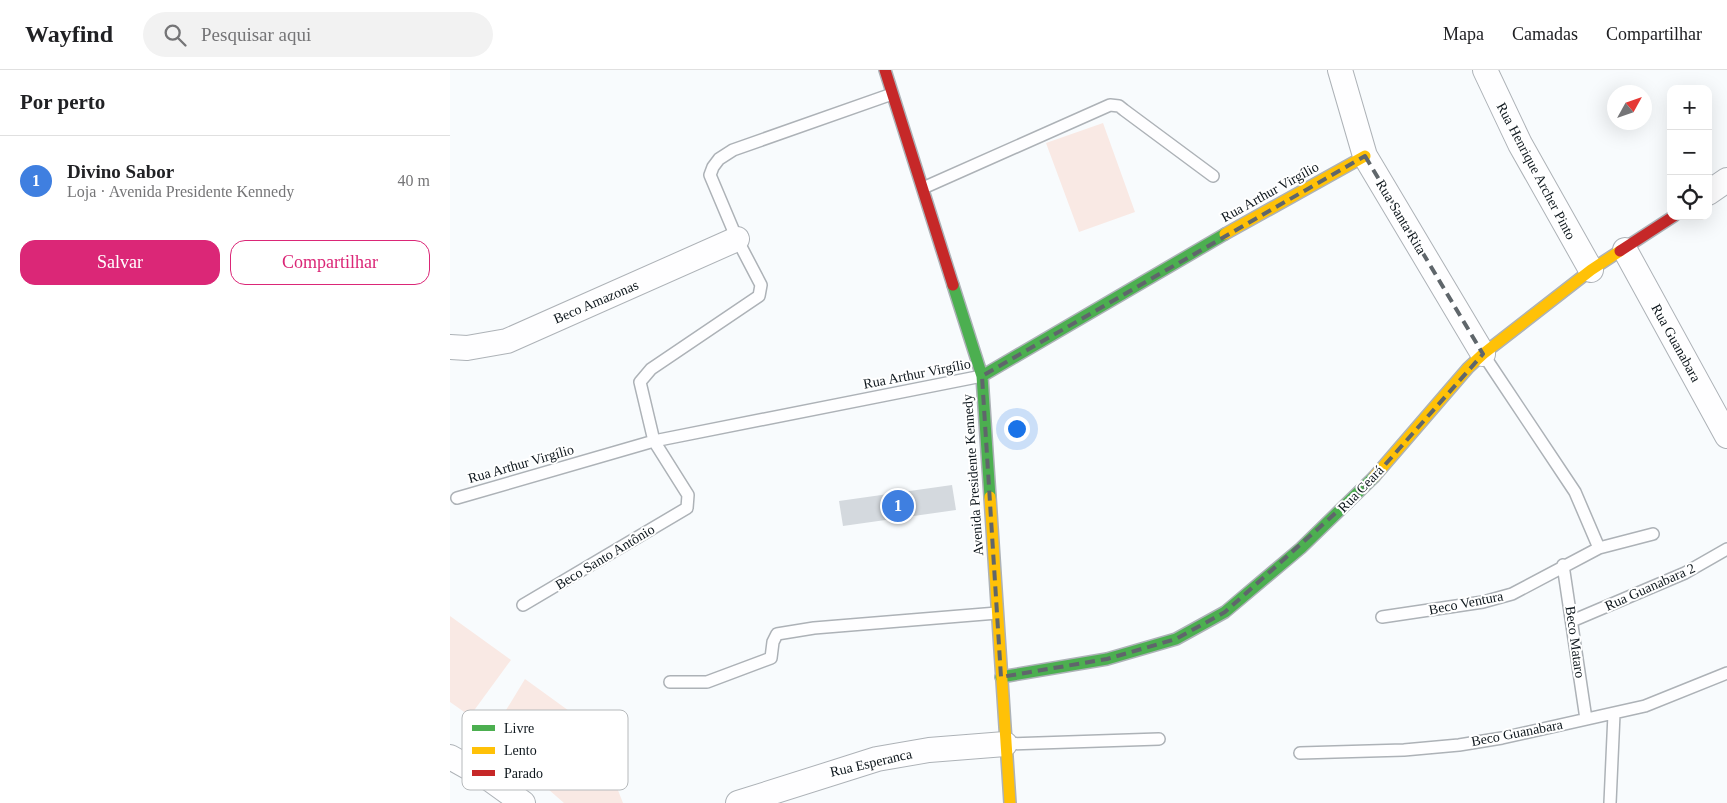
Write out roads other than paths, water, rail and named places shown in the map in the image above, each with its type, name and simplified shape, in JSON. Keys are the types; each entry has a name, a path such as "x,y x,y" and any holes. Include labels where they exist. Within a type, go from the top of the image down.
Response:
{"street":[{"name":"Avenida Presidente Kennedy","path":"885,70 894,93 982,376 1010,803"},
{"name":"Rua Santa Rita","path":"1340,70 1365,156 1483,354"},
{"name":"Rua Henrique Archer Pinto","path":"1485,70 1520,144 1591,270"},
{"name":"Rua Arthur Virgílio","path":"982,376 1248,221 1365,156"},
{"path":"1712,190 1727,180"},
{"name":"Rua Ceará","path":"1001,678 1107,659 1176,640 1225,612 1302,548 1368,484 1468,368 1483,354 1591,270 1625,250 1668,220"},
{"name":"Beco Amazonas","path":"450,347 467,348 507,340 635,286 737,239"},
{"name":"Rua Guanabara","path":"1625,250 1727,436"},
{"name":"Rua Esperanca","path":"740,802 877,759 929,750 1005,744"},
{"path":"450,757 462,764"},
{"path":"505,790 523,803"}],"lane":[{"path":"654,441 640,382 643,376 759,296 761,285 737,239 710,175 713,167 719,159 734,150 763,138 894,93"},
{"path":"923,188 1110,105 1119,106 1213,176"},
{"path":"1483,354 1575,492 1599,548"},
{"name":"Rua Arthur Virgílio","path":"457,498 654,441 982,376"},
{"name":"Beco Santo Antônio","path":"523,605 687,508 688,495 654,441"},
{"name":"Beco Ventura","path":"1382,617 1484,602 1502,597 1599,548 1652,534"},
{"name":"Rua Guanabara 2","path":"1572,621 1685,573 1727,549"},
{"name":"Beco Mataro","path":"1563,565 1586,719"},
{"path":"670,682 707,682 771,658 773,642 777,634 814,628 997,612"},
{"name":"Beco Guanabara","path":"1300,753 1404,750 1459,745 1645,706 1727,673"},
{"path":"1610,803 1614,714"},
{"path":"1005,744 1159,740"}],"place":[{"name":"Divino Sabor","path":"898,506"}]}
